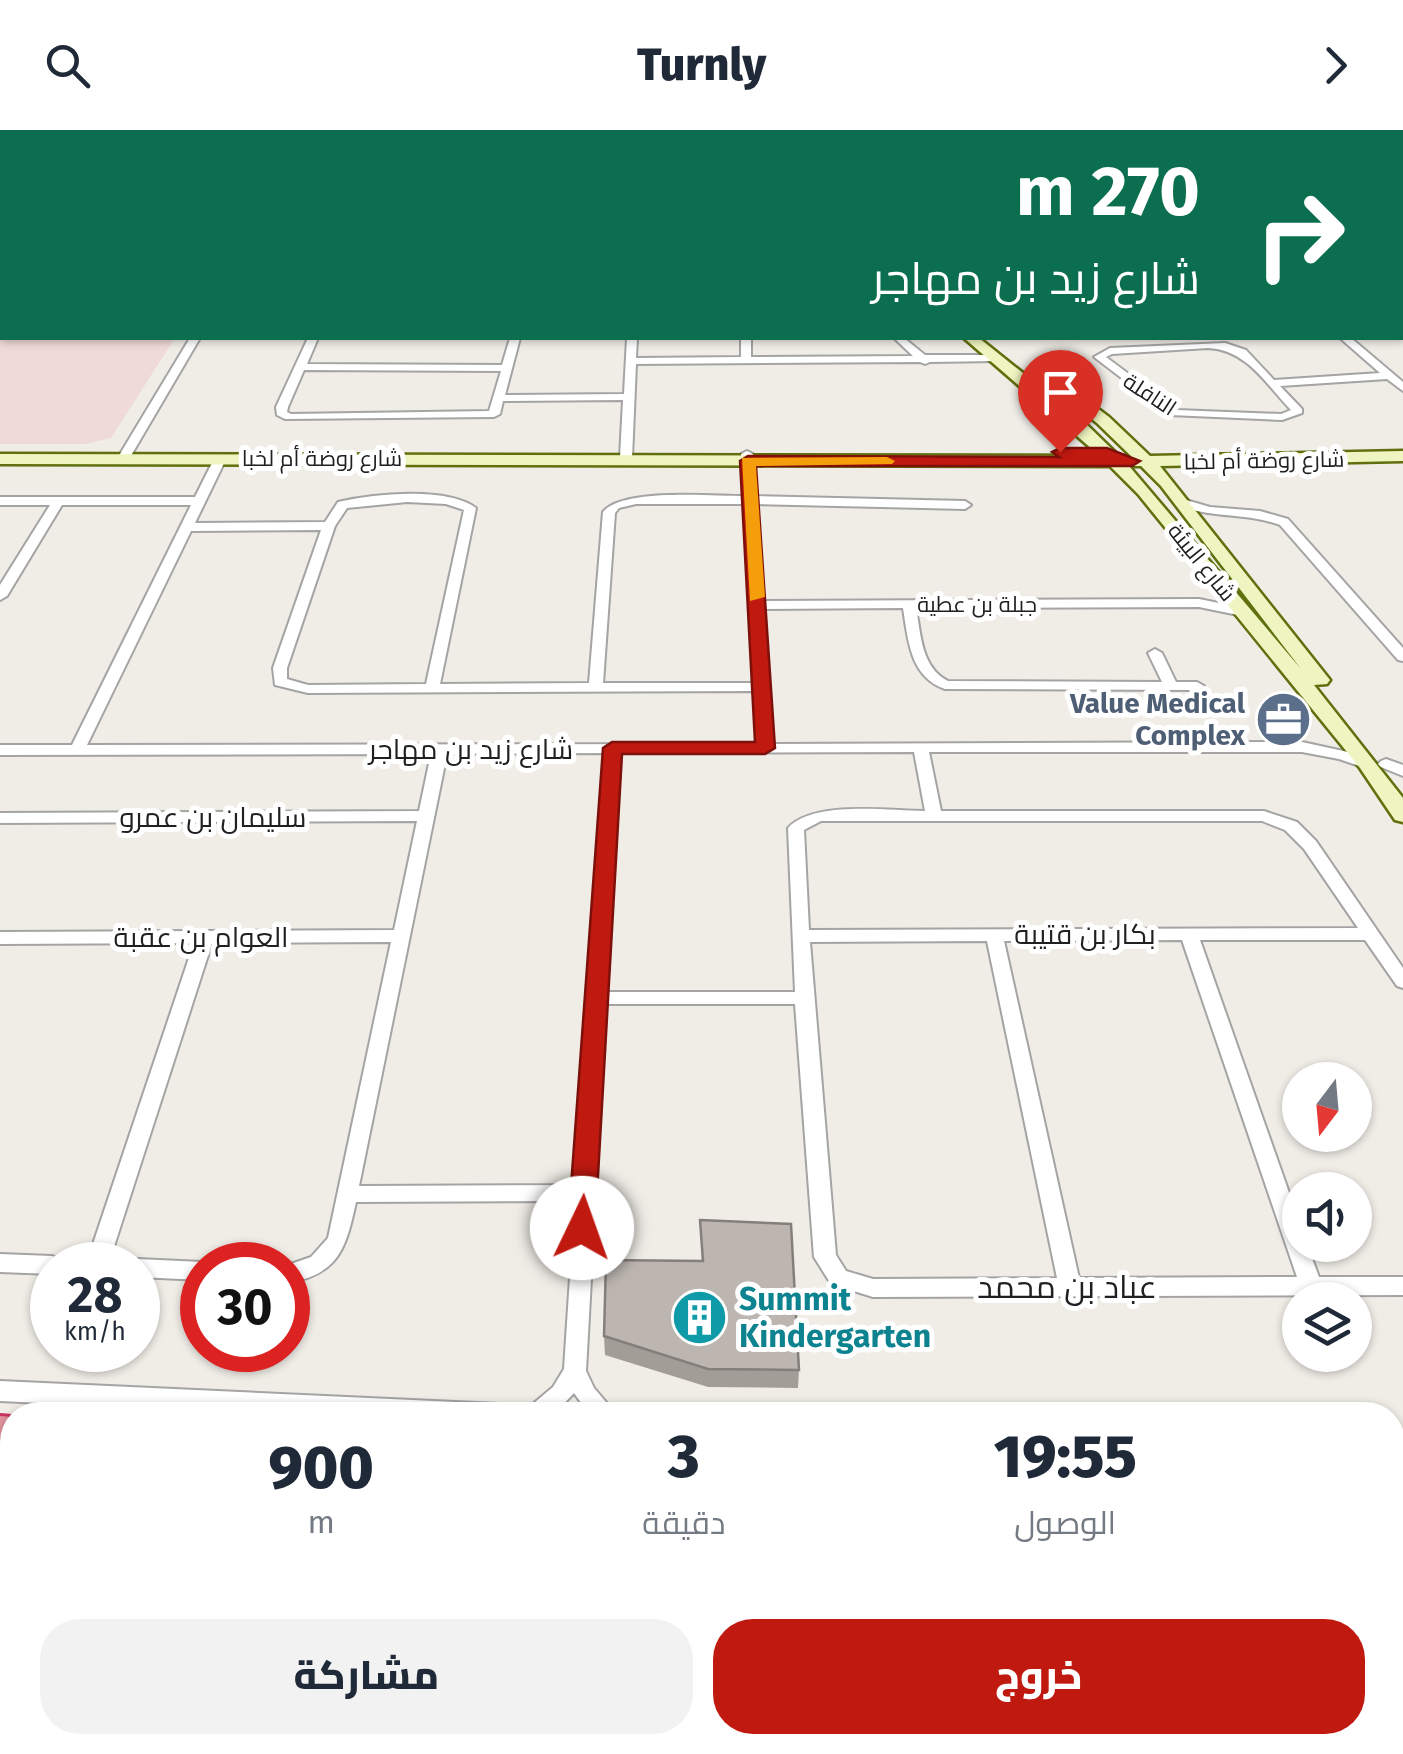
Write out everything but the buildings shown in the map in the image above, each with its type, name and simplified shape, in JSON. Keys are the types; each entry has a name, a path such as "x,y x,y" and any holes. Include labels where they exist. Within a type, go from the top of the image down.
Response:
{"street":[{"path":"123,459 194,340"},
{"path":"312,340 280,411 288,417 489,416 498,412 515,340"},
{"path":"632,340 629,397 635,458"},
{"path":"746,340 746,361"},
{"path":"901,340 925,361"},
{"name":"شارع البيئة","path":"974,340 1077,424 1168,482 1403,786"},
{"name":"شارع البيئة","path":"997,340 1103,420 1128,460 1220,583 1333,723 1385,767 1403,816"},
{"path":"1348,340 1403,388"},
{"name":"النافلة","path":"1225,346 1242,352 1272,383 1297,408 1295,414 1188,416 1169,410 1099,356 1110,351 1225,346"},
{"path":"630,361 997,358 1026,373 1128,460 1234,579 1252,592"},
{"path":"300,367 508,368"},
{"path":"1272,383 1389,376"},
{"path":"502,398 629,397"},
{"path":"1103,420 1147,440 1209,453"},
{"path":"1056,457 1075,441 1077,424"},
{"name":"شارع روضة أم لخبا","path":"0,459 1056,457 1186,461 1403,452"},
{"name":"شارع روضة أم لخبا","path":"1128,460 1209,453 1403,452"},
{"path":"1056,457 1128,460"},
{"path":"747,458 765,748"},
{"path":"76,750 220,459"},
{"path":"1168,482 1170,470 1186,461"},
{"path":"596,688 612,508 636,500 964,505"},
{"path":"0,502 199,501"},
{"path":"432,688 470,508 453,501 354,501 337,508 280,668 280,682 308,689 762,687"},
{"path":"0,596 58,502"},
{"path":"1186,504 1284,522 1403,657"},
{"path":"1206,530 1214,520 1230,515"},
{"path":"186,527 328,526"},
{"path":"1198,603 1215,595 1220,583"},
{"name":"جبلة بن عطية","path":"756,604 1198,603 1243,612"},
{"path":"909,604 923,670 945,685 1197,686"},
{"path":"1155,653 1170,685"},
{"path":"1302,748 1328,739 1333,723"},
{"path":"551,1402 561,1394 574,1371 612,748"},
{"path":"920,748 934,816"},
{"name":"شارع زيد بن مهاجر","path":"0,750 1302,748 1329,751 1385,767"},
{"path":"310,1269 331,1254 349,1194 440,749"},
{"name":"سليمان بن عمرو","path":"0,818 426,816"},
{"name":"عباد بن محمد","path":"1282,1286 872,1288 839,1278 825,1257 794,837 800,822 821,816 1264,816 1291,826 1310,845 1403,982"},
{"path":"1189,934 1310,1282"},
{"name":"بكار بن قتيبة","path":"800,936 1370,934"},
{"path":"994,935 1070,1287"},
{"name":"العوام بن عقبة","path":"0,938 401,936"},
{"path":"105,1242 206,937"},
{"path":"597,998 804,998"},
{"path":"349,1194 584,1193"},
{"path":"0,1263 30,1264"},
{"name":"عباد بن محمد","path":"1372,1286 1403,1286"},
{"path":"574,1371 593,1402"},
{"path":"0,1391 238,1402"}],"shaded area":[{"path":"0,340 174,340 111,438 85,444 0,444"}],"slow traffic":[{"path":"756,597 748,461 887,461"}],"place":[{"name":"Value Medical Complex","path":"1284,719"},
{"name":"Summit Kindergarten","path":"700,1317"}],"route":[{"path":"582,1228 612,748 765,748 748,461 1132,461 1107,452 1060,452"}]}
